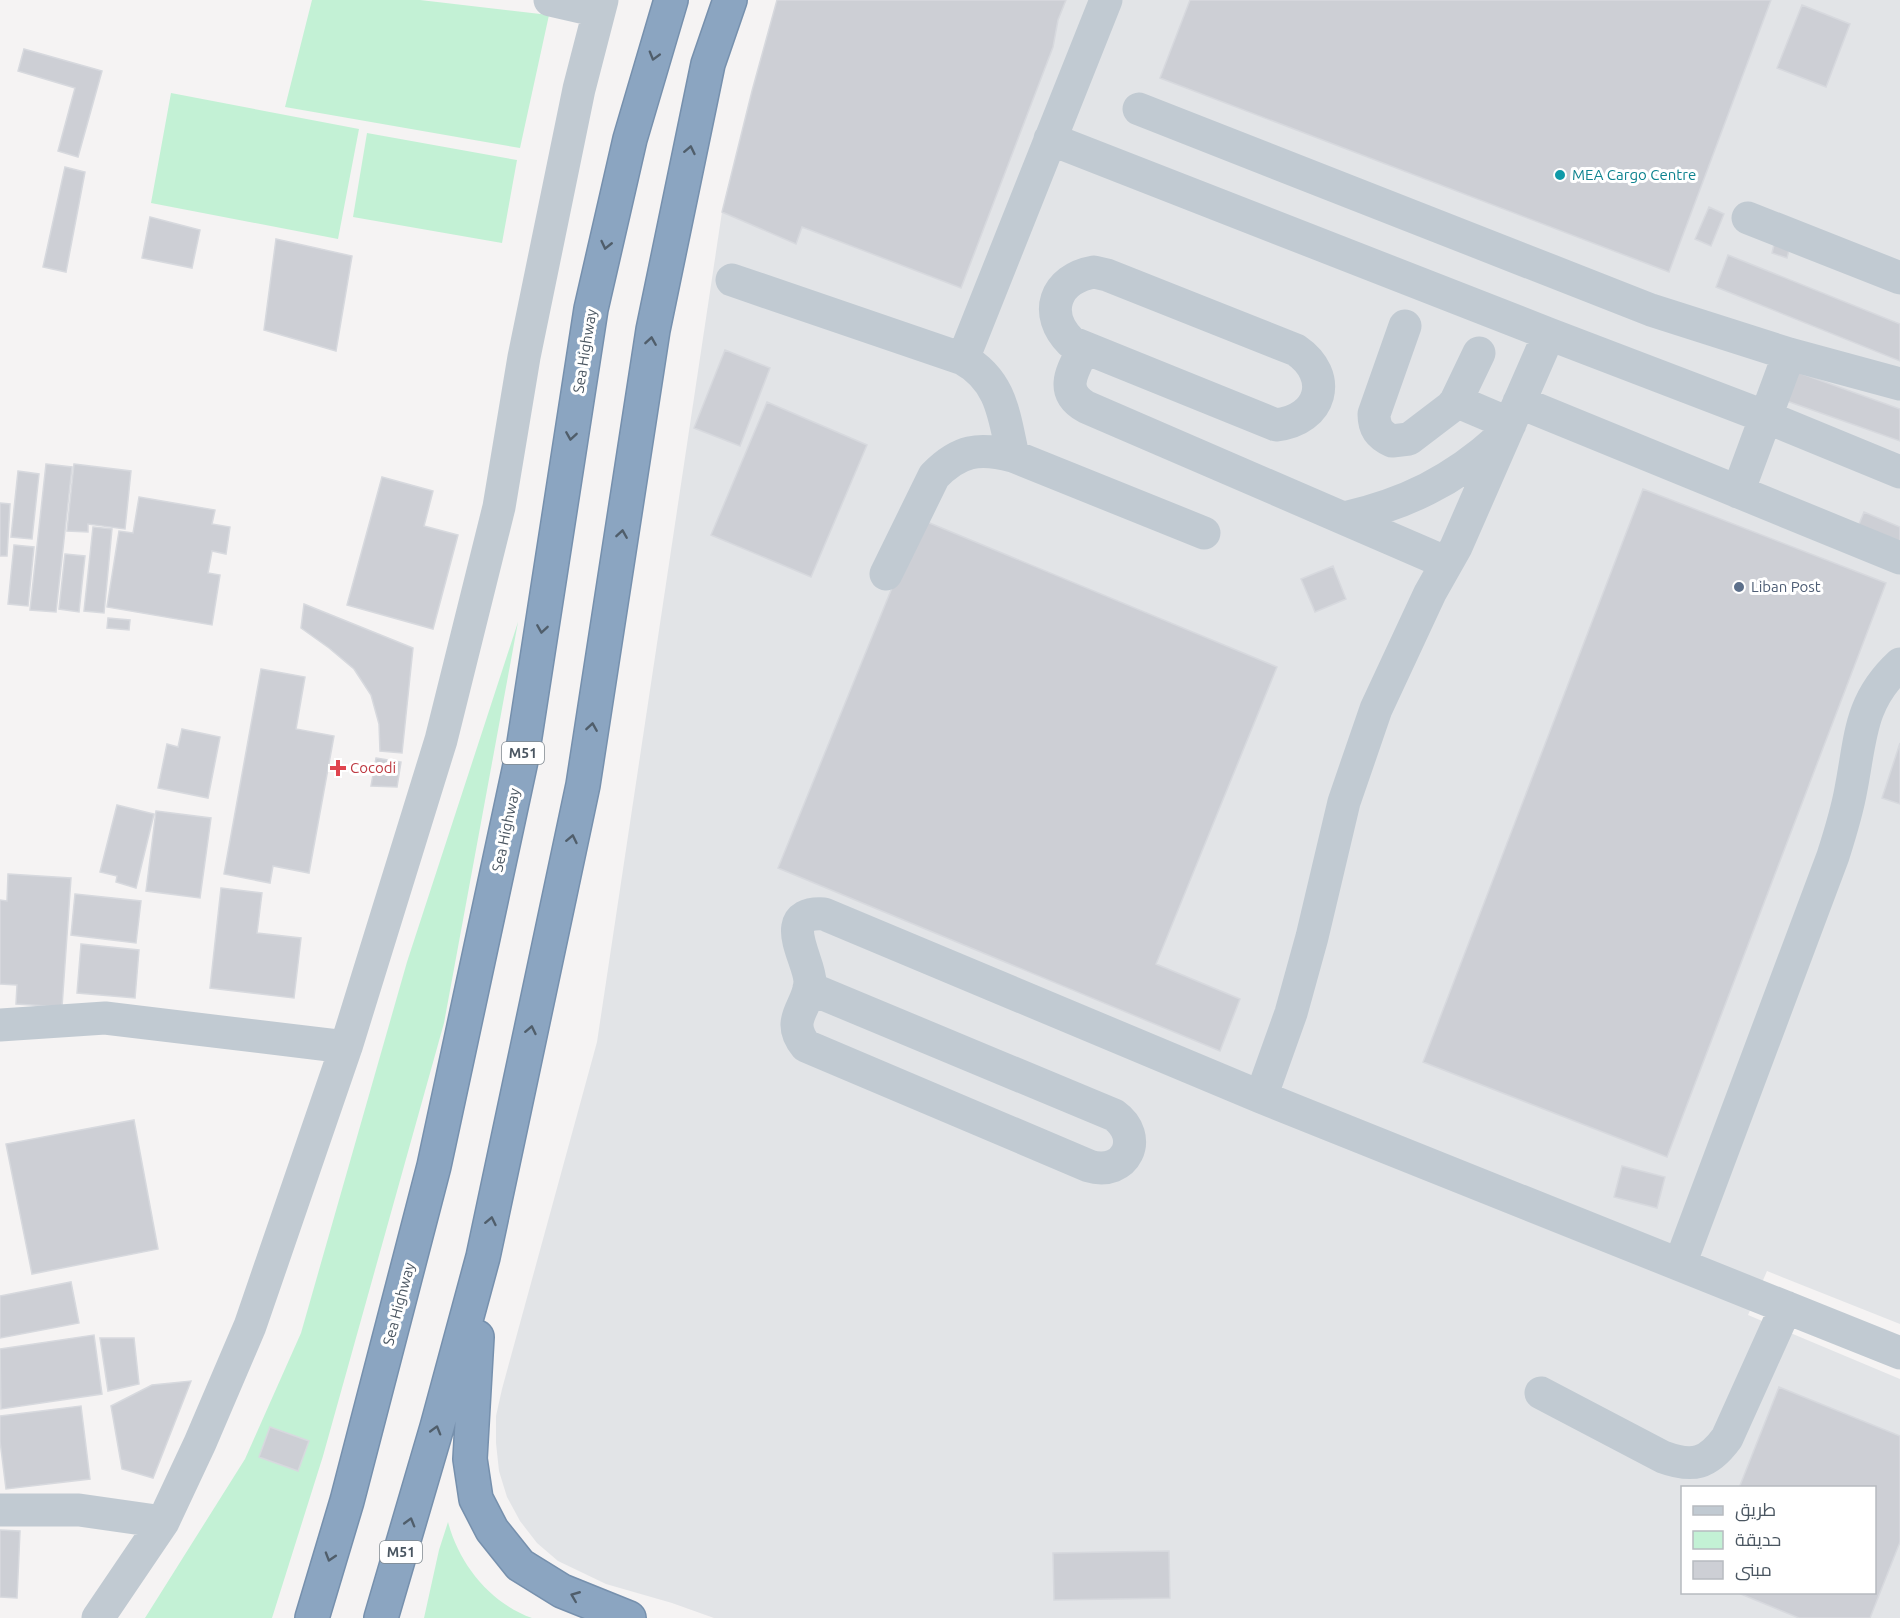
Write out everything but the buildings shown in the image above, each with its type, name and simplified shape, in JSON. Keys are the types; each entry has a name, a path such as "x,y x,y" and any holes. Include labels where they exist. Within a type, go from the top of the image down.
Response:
{"highway":[{"name":"Sea Highway","path":"312,1618 347,1501 442,1131 522,756 591,309 630,139 671,0"},
{"name":"M51","path":"381,1618 483,1257 583,785 653,330 708,64 730,0"},
{"path":"483,1257 470,1459 476,1499 492,1530 520,1565 562,1591 629,1618"}],"street":[{"path":"98,1618 163,1522 250,1326 346,1047 441,740 500,507 524,357 579,88 600,6 550,0"},
{"path":"963,359 1106,0"},
{"path":"1139,109 1606,294 1789,354 1900,384"},
{"path":"1050,139 1766,417 1900,472"},
{"path":"1748,218 1900,278"},
{"path":"1094,272 1107,275 1296,350 1308,358 1315,369 1319,382 1318,396 1312,408 1302,418 1290,424 1276,425 1084,348 1071,342 1061,332 1056,320 1055,306 1059,292 1068,282 1080,274 1094,272"},
{"path":"732,280 963,359 985,375 993,385 1003,411 1013,456"},
{"path":"1406,326 1374,414 1374,423 1378,431 1392,441 1409,439 1451,407 1479,353"},
{"path":"1261,1097 1302,975 1342,812 1359,756 1396,664 1467,522 1549,334"},
{"path":"1084,348 1070,379 1070,388 1078,403 1447,563"},
{"path":"1738,492 1789,354"},
{"path":"1456,401 1738,492 1900,558"},
{"path":"1344,518 1403,501 1431,488 1484,453 1512,420"},
{"path":"886,574 934,476 947,463 961,455 978,451 994,451 1013,456 1204,533"},
{"path":"1680,1264 1833,856 1850,792 1867,709 1876,691 1900,664"},
{"path":"809,988 1122,1120 1127,1129 1129,1148 1125,1157 1118,1164 1109,1168 1089,1166 806,1046 796,1030 796,1020 809,988 808,970 798,944 799,924 805,917 824,914 1261,1097 1900,1353"},
{"path":"0,1025 105,1018 346,1047"},
{"path":"1541,1393 1663,1457 1680,1464 1699,1462 1716,1453 1726,1438 1786,1306"},
{"path":"0,1510 79,1510 163,1522"}],"shaded area":[{"path":"777,0 1900,0 1900,1324 1767,1271 1748,1315 1900,1379 1900,1618 714,1618 606,1584 558,1561 537,1543 520,1521 507,1497 499,1471 496,1416 597,1042 722,212"}],"green space":[{"path":"312,0 420,0 549,15 520,148 285,107"},
{"path":"171,93 359,129 338,239 151,203"},
{"path":"367,133 517,160 502,243 353,217"},
{"path":"518,622 444,1023 323,1456 272,1618 145,1618 245,1459 301,1333 407,962"},
{"path":"448,1522 460,1553 478,1580 503,1603 532,1618 424,1618 439,1550"}],"place":[{"name":"MEA Cargo Centre","path":"1560,175"},
{"name":"Liban Post","path":"1739,587"},
{"name":"Cocodi","path":"338,768"}]}
